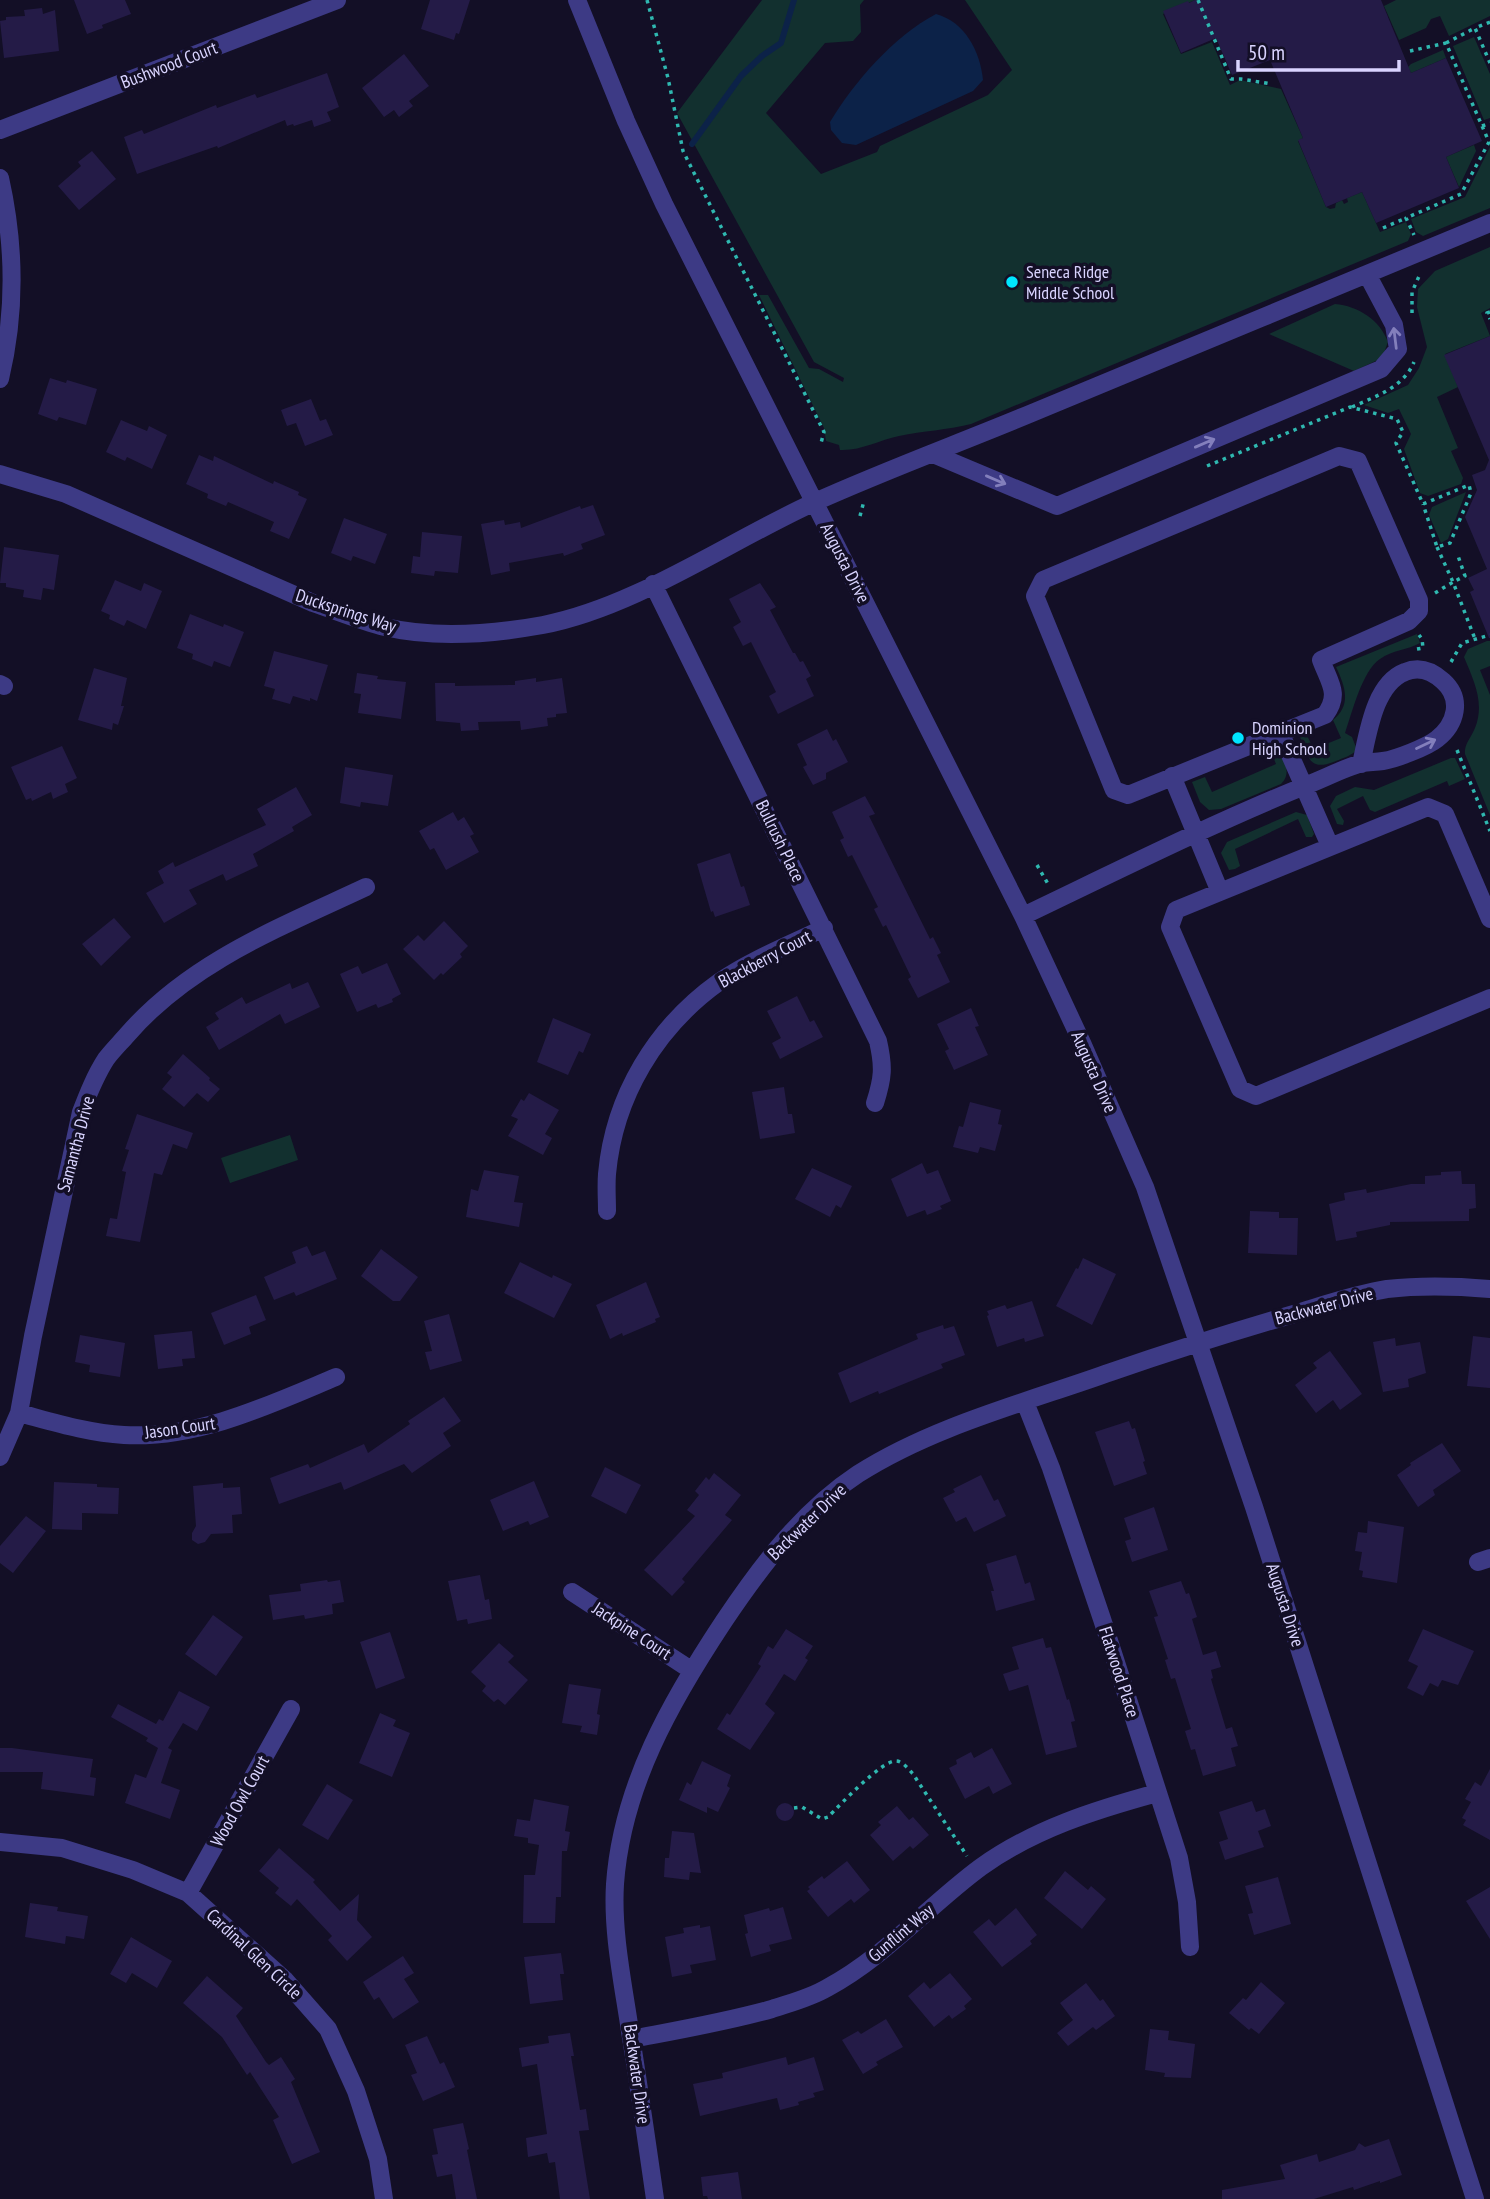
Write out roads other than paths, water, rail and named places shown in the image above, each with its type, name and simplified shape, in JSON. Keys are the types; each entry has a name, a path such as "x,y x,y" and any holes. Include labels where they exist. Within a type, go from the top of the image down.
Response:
{"street":[{"name":"Bushwood Court","path":"0,130 337,0"},
{"name":"Augusta Drive","path":"577,0 626,121 664,204 1023,916 1145,1187 1254,1507 1475,2199"},
{"path":"0,178 11,242 13,279 9,334 0,379"},
{"name":"Ducksprings Way","path":"0,474 66,494 313,603 388,627 459,634 512,630 582,615 653,584 814,502 1490,223"},
{"path":"933,454 1057,506 1381,369 1398,349 1394,325 1367,274"},
{"path":"1339,456 1358,461 1419,600 1419,611 1409,621 1321,660 1333,692 1334,703 1325,715 1172,776 1129,795 1114,790 1035,596 1043,580 1339,456"},
{"name":"Bullrush Place","path":"653,584 878,1041 883,1078 875,1103"},
{"path":"1023,916 1304,786 1361,764 1386,761 1434,742 1450,727 1455,713 1454,696 1445,682 1429,670 1412,669 1394,676 1384,690 1370,722 1361,764"},
{"path":"1280,732 1331,846"},
{"path":"1172,776 1220,892"},
{"path":"1490,919 1445,814 1428,807 1176,910 1170,927 1240,1089 1256,1096 1490,998"},
{"name":"Samantha Drive","path":"0,1457 19,1413 38,1309 81,1112 93,1082 107,1058 138,1021 205,967 256,939 366,887"},
{"name":"Blackberry Court","path":"607,1211 607,1175 617,1122 629,1089 646,1057 667,1029 692,1003 720,981 824,928"},
{"name":"Backwater Drive","path":"655,2199 615,1913 619,1855 638,1778 665,1717 691,1670 758,1571 777,1548 831,1495 856,1476 902,1449 946,1430 1198,1342 1361,1294 1444,1286 1490,1289"},
{"name":"Jason Court","path":"19,1413 124,1435 162,1433 225,1421 335,1377"},
{"name":"Flatwood Place","path":"1026,1402 1098,1607 1179,1858 1187,1902 1190,1947"},
{"name":"Jackpine Court","path":"572,1592 691,1670"},
{"name":"Wood Owl Court","path":"188,1893 291,1709"},
{"name":"Gunflint Way","path":"632,2039 729,2022 796,2002 826,1989 897,1940 977,1871 1036,1835 1089,1812 1157,1793"},
{"name":"Cardinal Glen Circle","path":"0,1842 62,1848 132,1870 188,1893 285,1980 328,2029 356,2091 378,2159 384,2199"}],"water":[{"path":"936,14 955,24 969,39 983,80 973,91 856,145 842,143 831,130 830,122 851,91 890,47"}],"waterway":[{"path":"692,144 741,76 781,43 794,0"}],"place":[{"name":"Seneca Ridge Middle School","path":"1012,282"},
{"name":"Dominion High School","path":"1238,738"}]}
